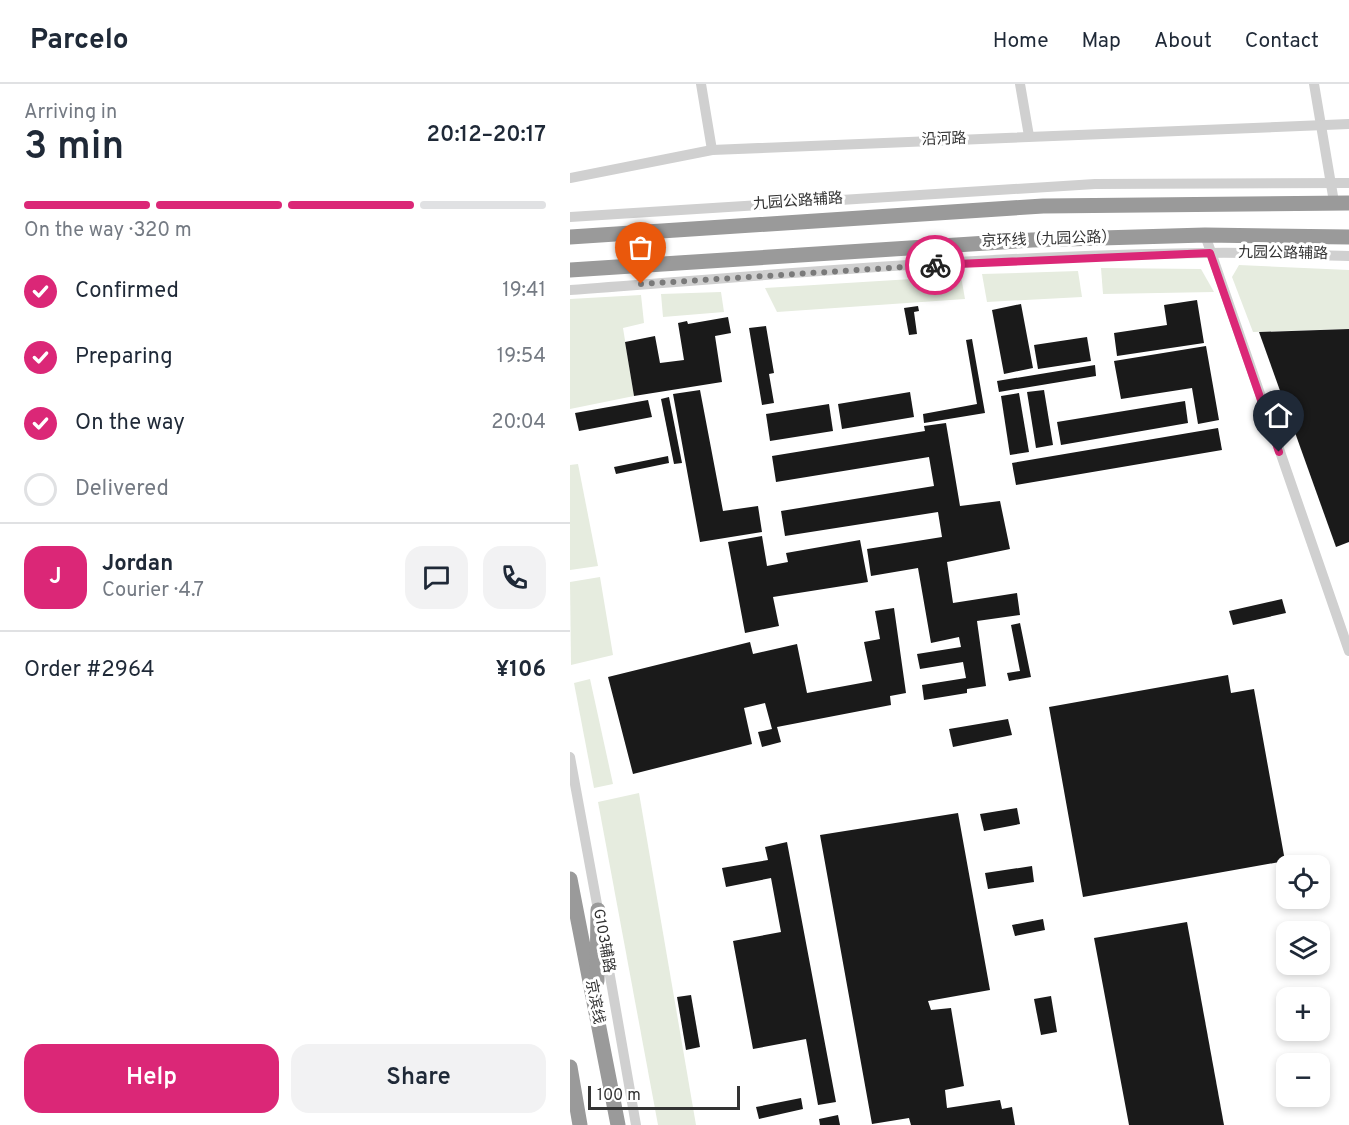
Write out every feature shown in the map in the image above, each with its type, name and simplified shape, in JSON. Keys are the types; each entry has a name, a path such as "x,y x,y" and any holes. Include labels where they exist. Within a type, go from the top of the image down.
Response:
{"highway":[{"path":"570,237 1043,206 1341,203"},
{"name":"京环线（九园公路）","path":"570,270 1032,240 1205,235 1349,237"},
{"name":"京滨线","path":"570,879 618,1125"},
{"path":"597,1011 598,910"},
{"path":"570,1067 580,1125"}],"street":[{"path":"701,84 712,150"},
{"path":"1020,84 1029,136"},
{"path":"1314,84 1331,182 1341,203"},
{"name":"沿河路","path":"570,178 712,150 1349,124"},
{"name":"九园公路辅路","path":"570,217 1095,184 1349,183"},
{"path":"1205,235 1349,651"},
{"name":"九园公路辅路","path":"570,290 829,270 1210,253 1349,256"},
{"name":"G103辅路","path":"570,756 636,1125"}],"shaded area":[{"path":"1239,265 1349,270 1349,329 1253,332 1232,277"},
{"path":"1101,268 1201,269 1214,292 1103,294"},
{"path":"1078,271 1082,297 987,302 982,274"},
{"path":"961,276 965,299 777,312 765,288"},
{"path":"721,292 724,312 663,317 661,294"},
{"path":"641,295 644,323 623,328 634,396 570,409 570,299"},
{"path":"578,464 598,566 570,570 570,465"},
{"path":"600,577 613,655 571,665 570,582"},
{"path":"590,679 613,784 594,788 574,683"},
{"path":"639,793 696,1125 658,1125 598,802"}],"building":[{"path":"1197,300 1204,343 1117,356 1114,333 1167,325 1164,305"},
{"path":"1021,304 1033,368 1004,374 992,310"},
{"path":"918,306 919,311 914,312 917,334 909,335 904,308"},
{"path":"728,317 731,333 715,336 722,382 634,396 625,342 655,336 660,363 684,360 678,323 687,321 688,324"},
{"path":"766,326 774,373 769,374 774,403 762,405 749,328"},
{"path":"1349,329 1349,542 1336,547 1259,332"},
{"path":"1087,337 1091,361 1038,369 1034,345"},
{"path":"972,339 985,413 924,423 923,414 977,404 966,340"},
{"path":"1206,346 1219,420 1198,424 1192,388 1121,399 1114,361"},
{"path":"1095,365 1096,376 999,392 997,381"},
{"path":"700,390 723,511 758,506 762,532 700,542 673,394"},
{"path":"1044,390 1053,445 1036,448 1027,392"},
{"path":"910,392 914,417 842,429 838,404"},
{"path":"1019,393 1029,452 1010,455 1001,396"},
{"path":"669,397 682,463 674,464 661,399"},
{"path":"648,400 652,417 579,431 575,413"},
{"path":"1185,401 1188,423 1061,445 1057,422"},
{"path":"829,404 833,431 770,441 766,414"},
{"path":"946,423 960,506 1000,501 1010,549 947,562 953,603 1017,593 1020,615 977,621 986,686 967,689 967,693 924,700 922,685 966,678 963,662 920,669 917,654 961,647 959,637 931,643 918,568 871,576 867,549 942,537 938,512 785,536 781,511 934,486 929,457 776,482 772,456 925,431 924,426"},
{"path":"1218,428 1222,450 1016,485 1012,463"},
{"path":"668,456 669,463 616,474 614,467"},
{"path":"762,536 767,566 788,562 786,553 860,540 868,582 773,597 779,626 745,633 728,542"},
{"path":"1282,599 1286,613 1233,625 1229,611"},
{"path":"894,608 906,693 890,696 891,705 777,727 781,742 762,747 758,732 772,729 765,703 744,708 752,744 633,774 608,677 750,642 753,654 797,644 807,693 872,681 864,642 880,639 875,611"},
{"path":"1020,623 1031,677 1009,681 1007,673 1020,671 1011,625"},
{"path":"1228,675 1231,693 1254,689 1284,855 1276,855 1276,863 1083,897 1049,707"},
{"path":"1008,719 1012,735 953,747 949,729"},
{"path":"1017,808 1020,824 984,831 980,814"},
{"path":"958,813 990,990 928,1001 931,1010 951,1008 964,1086 945,1090 947,1108 1000,1100 1002,1109 1012,1107 1015,1125 911,1125 909,1118 872,1124 820,835"},
{"path":"787,842 836,1102 818,1105 806,1039 753,1049 733,941 781,932 771,878 726,887 722,868 768,860 765,847"},
{"path":"1032,866 1034,882 988,889 985,873"},
{"path":"1043,919 1045,930 1015,936 1012,925"},
{"path":"1187,922 1224,1125 1129,1125 1094,938"},
{"path":"691,995 700,1047 686,1050 677,997"},
{"path":"1051,996 1057,1032 1041,1035 1034,999"},
{"path":"801,1098 803,1109 759,1119 756,1107"},
{"path":"838,1115 840,1125 820,1125 819,1119"}],"way so far":[{"path":"641,284 829,270 935,265"}],"route":[{"path":"935,265 1122,255 1210,253 1279,452"}]}
